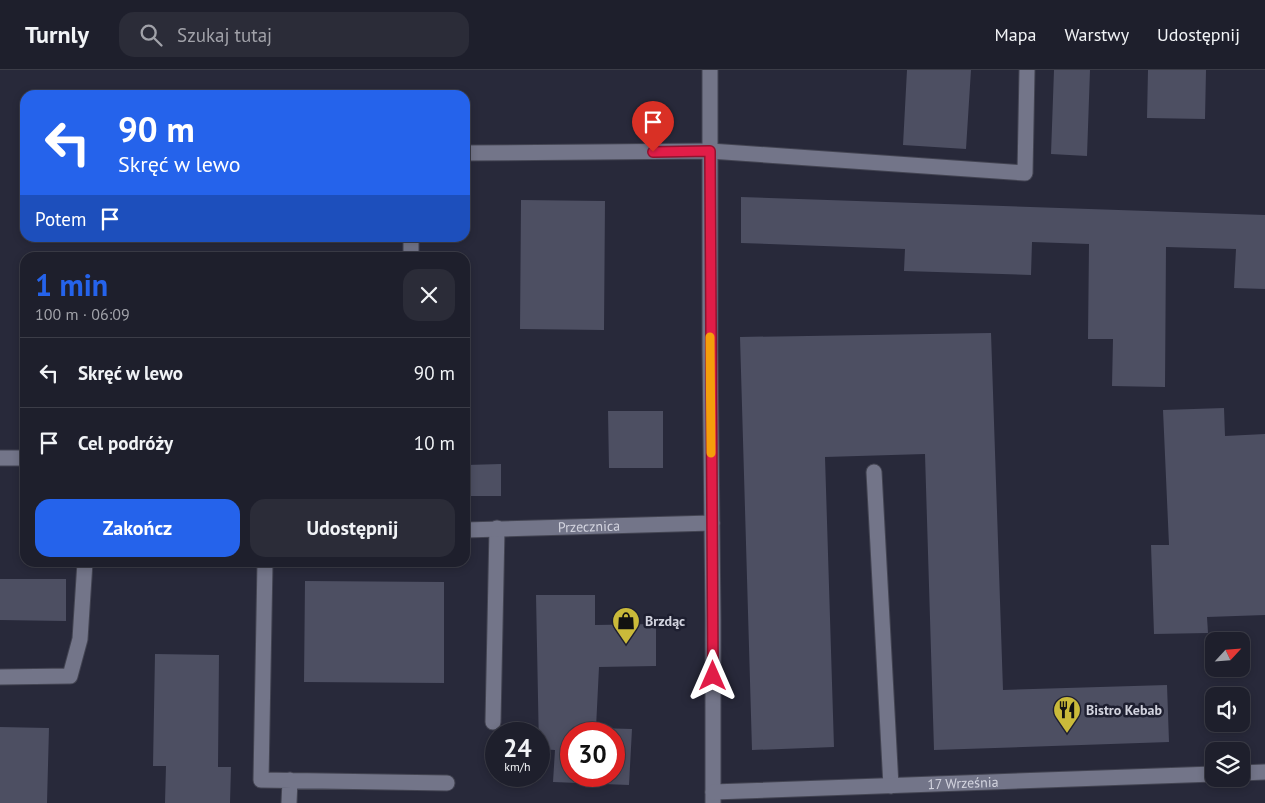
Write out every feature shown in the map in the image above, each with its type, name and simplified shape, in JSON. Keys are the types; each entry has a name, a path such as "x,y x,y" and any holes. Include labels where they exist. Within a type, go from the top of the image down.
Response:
{"street":[{"path":"710,70 713,798"},
{"path":"470,153 710,151 1025,173 1027,70"},
{"path":"0,458 20,458"},
{"path":"874,472 891,786"},
{"name":"Przecznica","path":"470,530 712,523"},
{"path":"493,722 497,528"},
{"path":"0,677 70,676 80,639 85,567"},
{"path":"265,567 261,780 447,783"},
{"path":"1250,773 1265,772"},
{"name":"17 Września","path":"713,798 891,786 1205,774"},
{"path":"289,803 290,780"}],"building":[{"path":"907,70 971,70 966,149 903,145"},
{"path":"1054,70 1090,70 1087,156 1051,154"},
{"path":"1148,70 1206,70 1205,119 1147,118"},
{"path":"741,197 1265,215 1265,289 1234,288 1236,249 1166,247 1165,387 1112,386 1113,339 1088,339 1089,244 1032,242 1031,275 904,271 905,249 741,243"},
{"path":"521,200 605,201 604,330 520,329"},
{"path":"991,333 1003,690 1167,685 1169,742 934,750 925,454 825,457 834,747 752,750 740,337"},
{"path":"1224,408 1225,436 1265,434 1265,615 1207,617 1208,632 1205,633 1154,634 1151,545 1169,545 1163,410"},
{"path":"608,411 663,411 663,468 609,468"},
{"path":"501,464 501,496 470,496 470,465"},
{"path":"0,579 66,579 66,621 0,620"},
{"path":"305,581 444,582 444,683 304,682"},
{"path":"536,595 595,595 595,625 656,624 656,666 599,667 596,722 560,722 560,782 553,782 555,750 550,750 550,722 538,722"},
{"path":"155,654 219,655 218,767 231,767 230,803 165,803 166,766 153,766"},
{"path":"0,727 49,728 47,803 0,803"},
{"path":"625,729 632,729 629,785 625,785"}],"slow traffic":[{"path":"710,337 711,453"}],"place":[{"name":"Brzdąc","path":"626,645"},
{"name":"Bistro Kebab","path":"1067,734"}],"route":[{"path":"653,152 710,151 713,676"}]}
